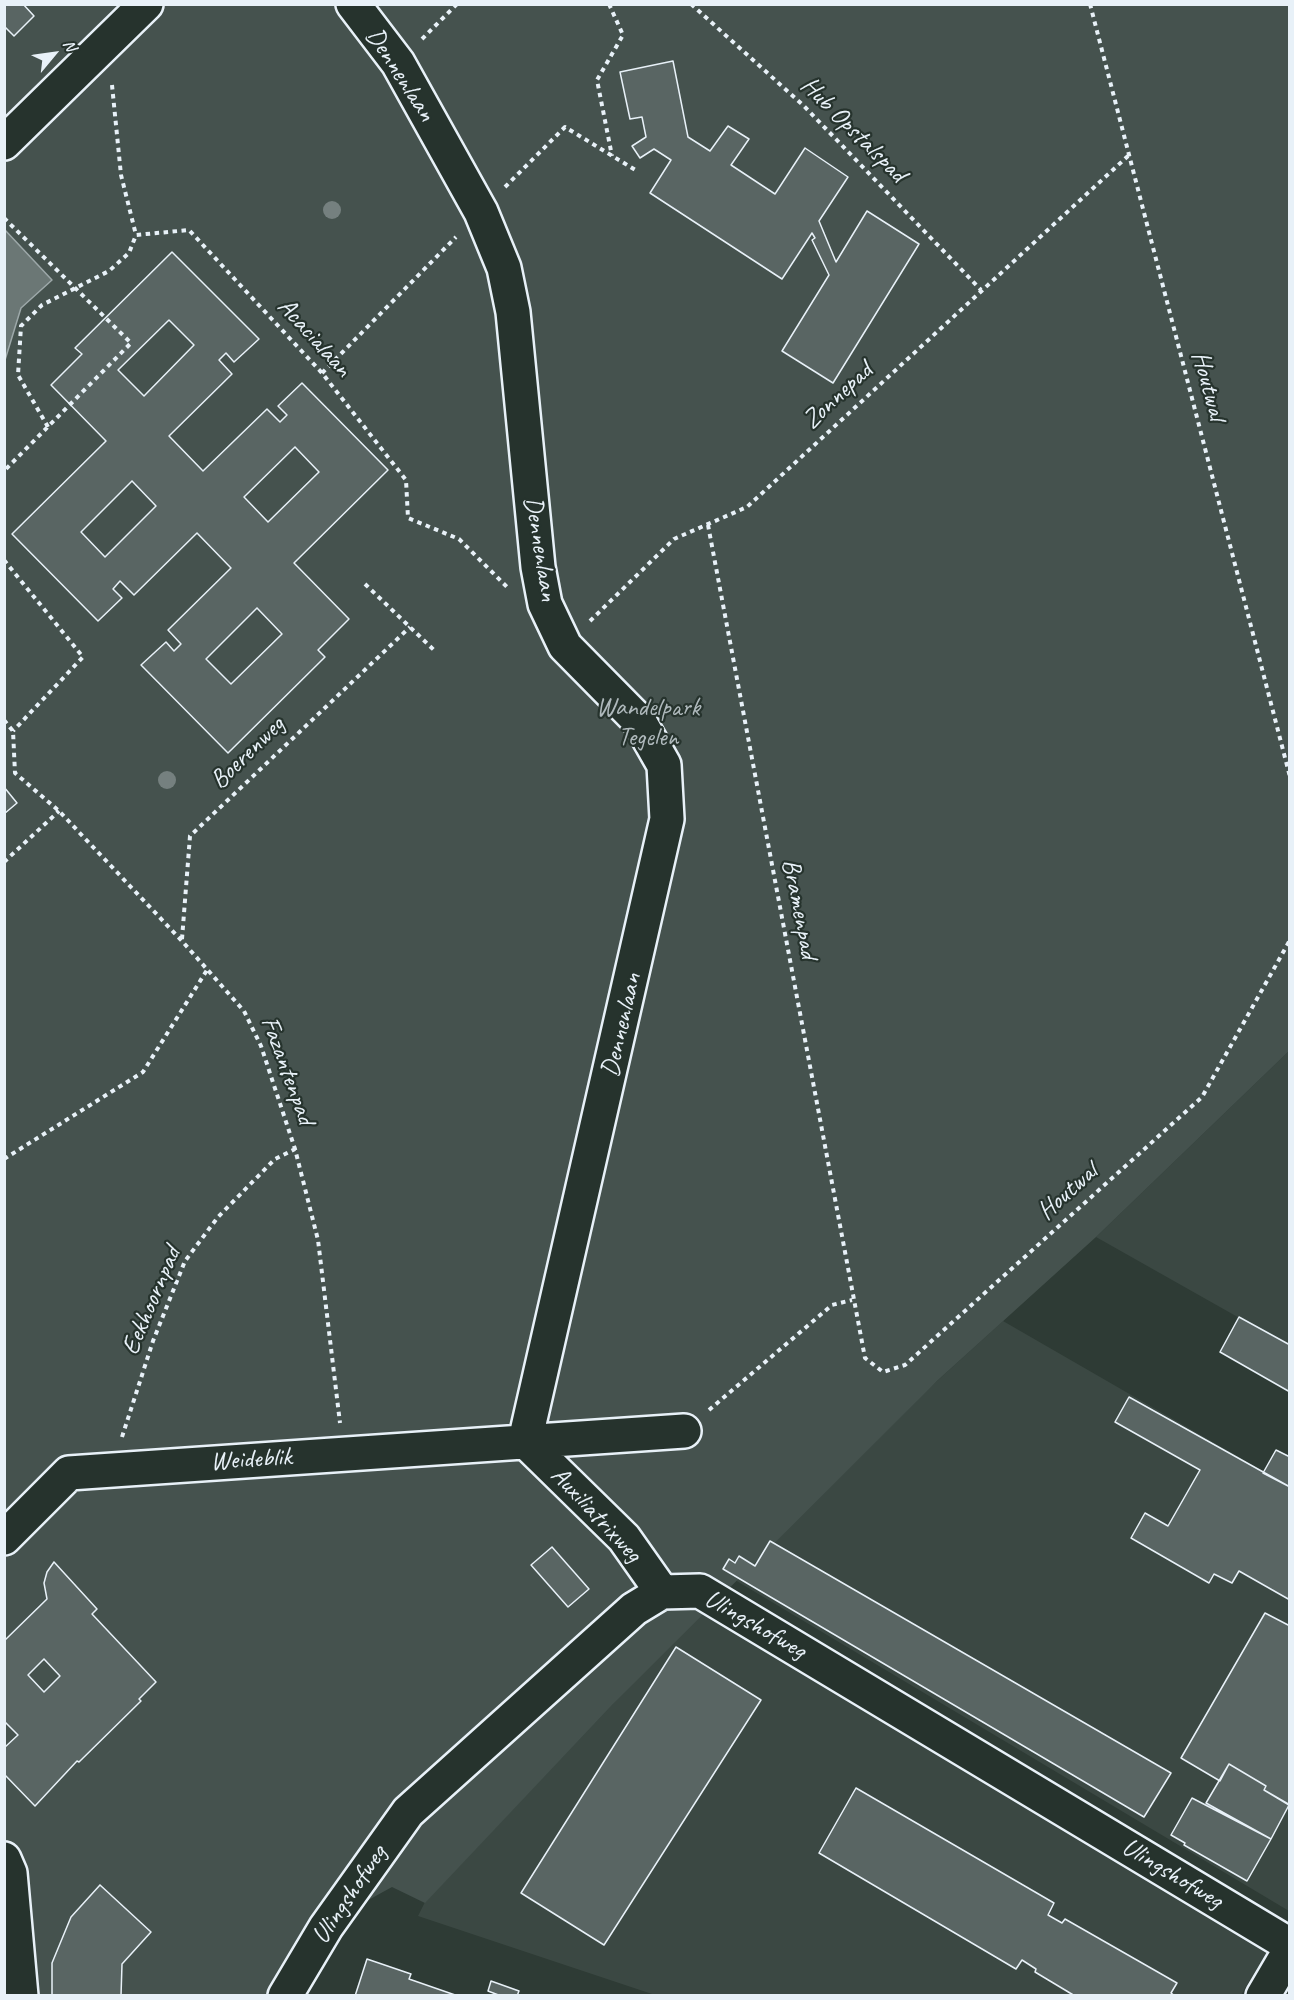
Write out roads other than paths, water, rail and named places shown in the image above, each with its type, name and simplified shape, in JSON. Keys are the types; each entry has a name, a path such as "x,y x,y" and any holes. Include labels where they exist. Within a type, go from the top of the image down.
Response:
{"street":[{"name":"Dennenlaan","path":"352,4 398,63 481,212 504,268 513,312 538,567 545,604 566,646 639,721 664,765 667,819 525,1441"},
{"path":"4,143 122,19"},
{"name":"Weideblik","path":"4,1538 69,1473 684,1431"},
{"name":"Auxiliatrixweg","path":"525,1441 624,1538 662,1592"},
{"name":"Ulingshofweg","path":"285,1995 326,1927 408,1812 634,1610 662,1592 700,1591 1290,1948"},
{"path":"4,1859 10,1873 21,1995"},
{"path":"1263,1995 1290,1948"}],"park label":[{"name":"Wandelpark Tegelen","path":"648,723"}]}
